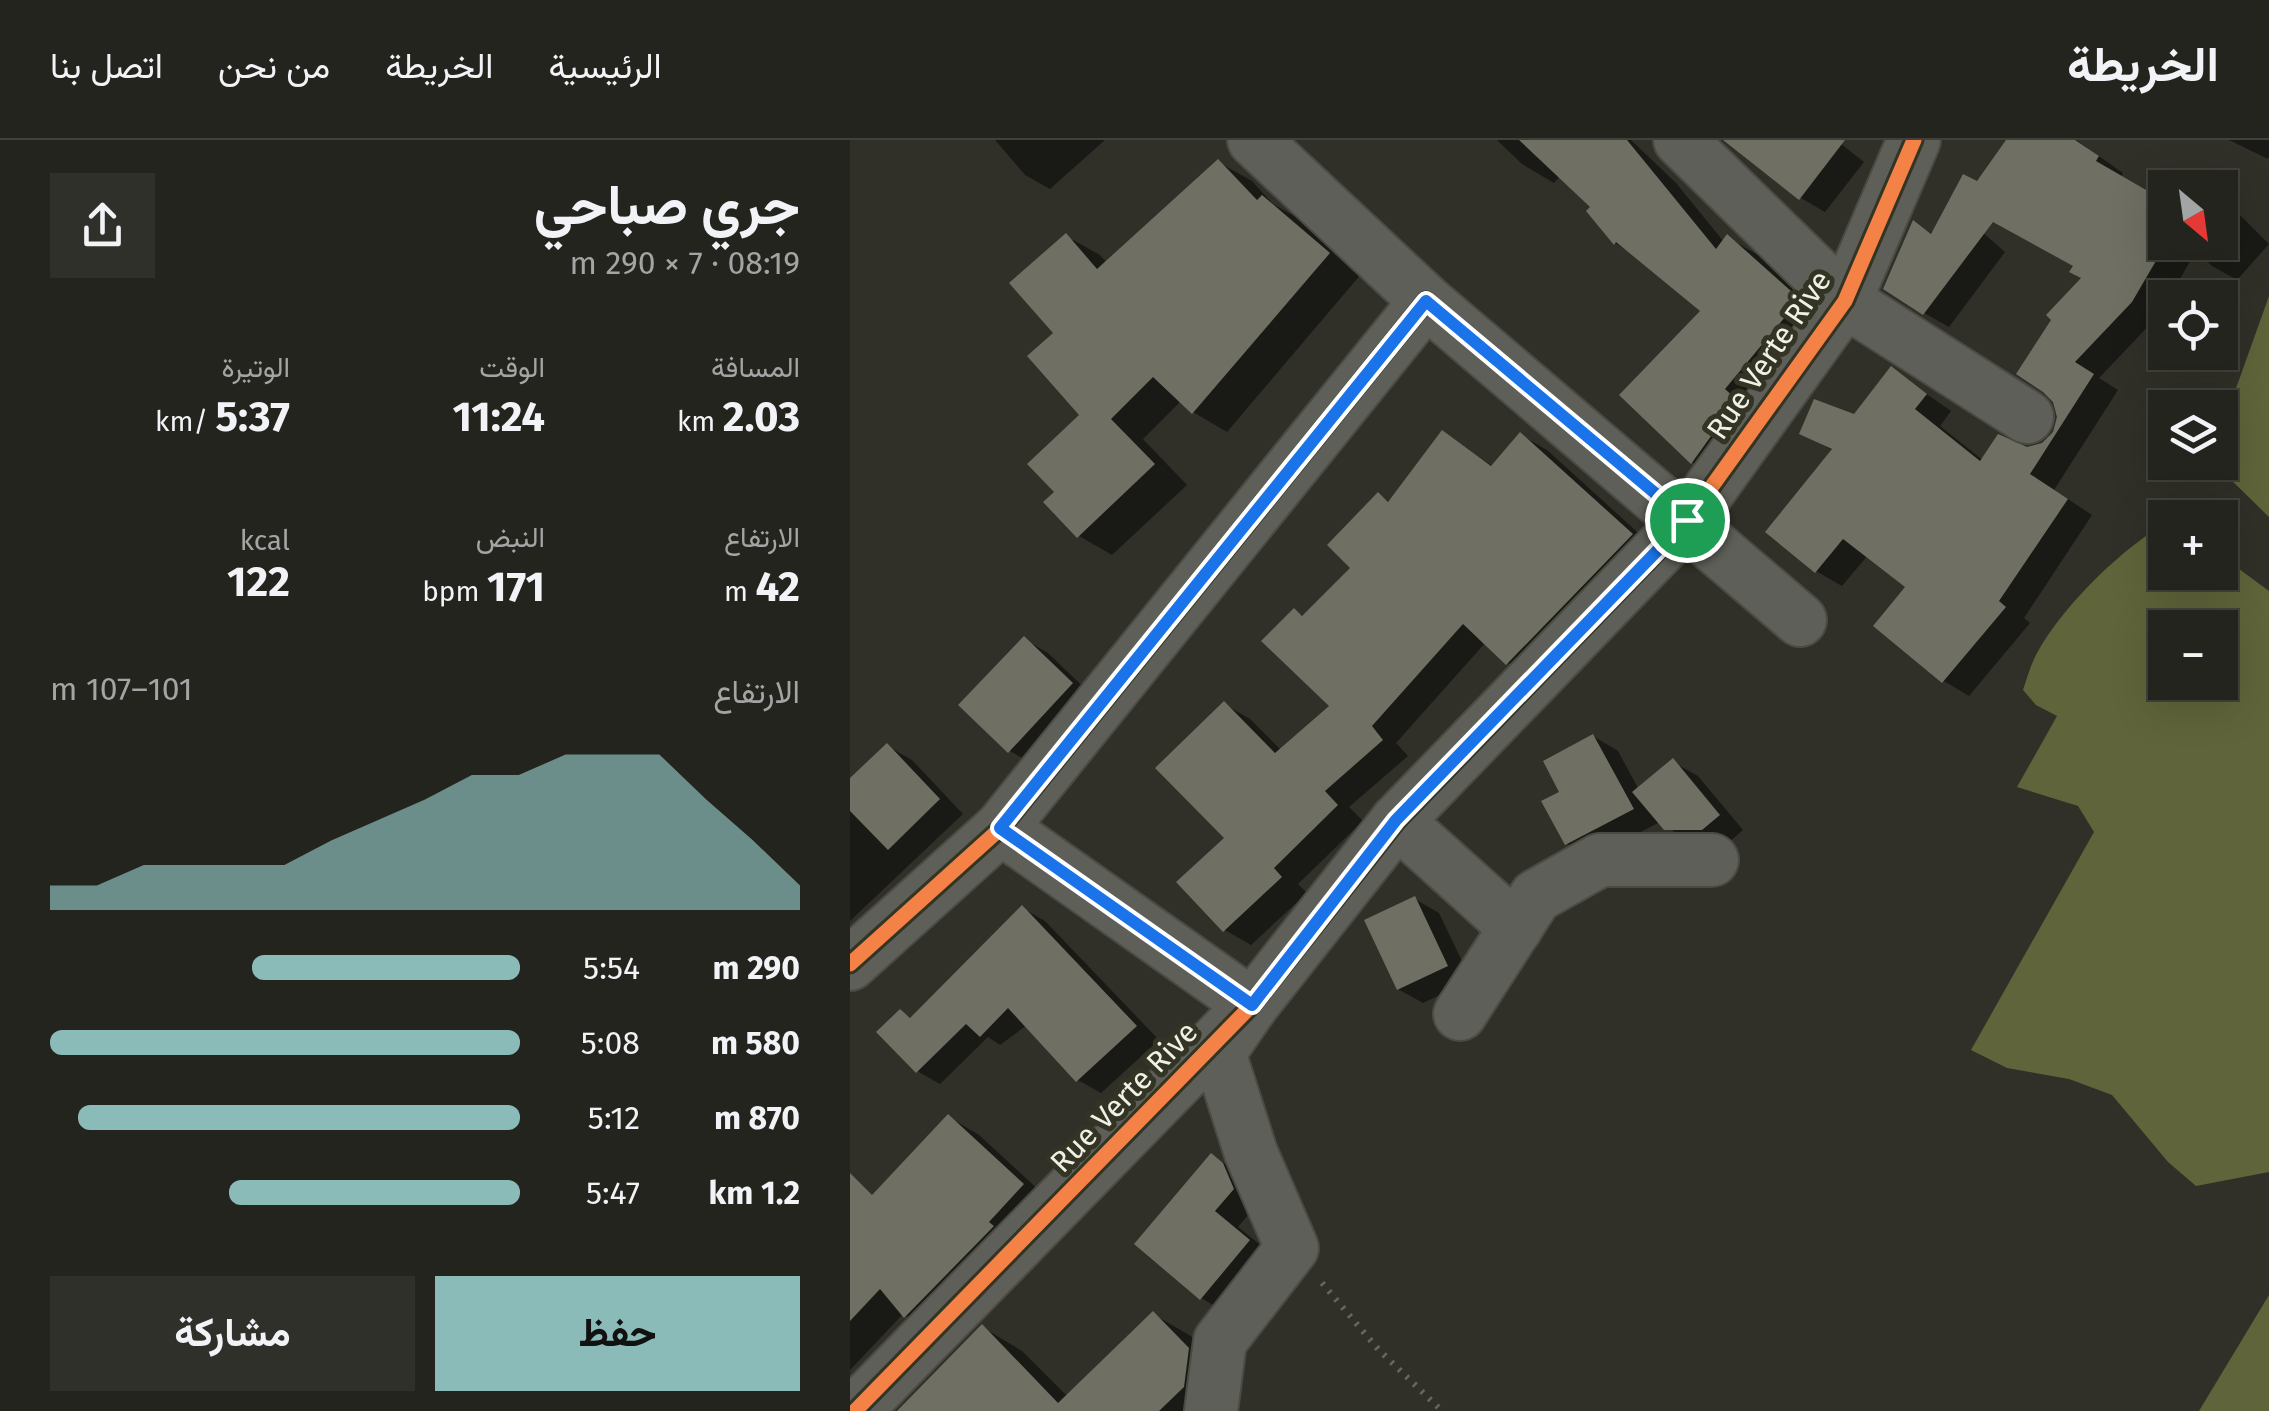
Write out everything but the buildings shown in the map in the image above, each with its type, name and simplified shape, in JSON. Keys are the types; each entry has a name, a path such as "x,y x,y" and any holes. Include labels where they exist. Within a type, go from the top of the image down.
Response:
{"street":[{"path":"1680,140 1845,300 2027,417"},
{"name":"Rue Verte Rive","path":"855,1411 1252,1005 1396,820 1687,520 1845,300 1914,140"},
{"path":"1273,145 1426,301 1800,620"},
{"path":"850,964 1000,828 1426,301"},
{"path":"1396,820 1516,928"},
{"path":"1000,828 1252,1005 1220,1054 1251,1153 1292,1248 1220,1341 1211,1411"},
{"path":"1460,1014 1536,896 1600,860 1712,860"}],"path":[{"path":"1292,1248 1378,1349 1442,1411"}],"shaded area":[{"path":"2269,296 2269,517 2231,480 2238,480 2235,390"},
{"path":"2148,534 2148,590 2238,590 2238,568 2269,591 2269,1172 2196,1186 2168,1162 2112,1095 2069,1079 2007,1068 1971,1050 2094,832 2078,806 2017,787 2057,716 2036,705 2023,690 2035,657 2075,601"},
{"path":"2269,1295 2269,1411 2199,1411"}],"cycle path":[{"path":"855,1411 1252,1005 1397,821 1687,521 1845,301 1914,140"},
{"path":"850,964 1001,828 1426,301"}],"route":[{"path":"1426,301 1687,520 1396,820 1252,1005 1000,828 1426,301"}]}
